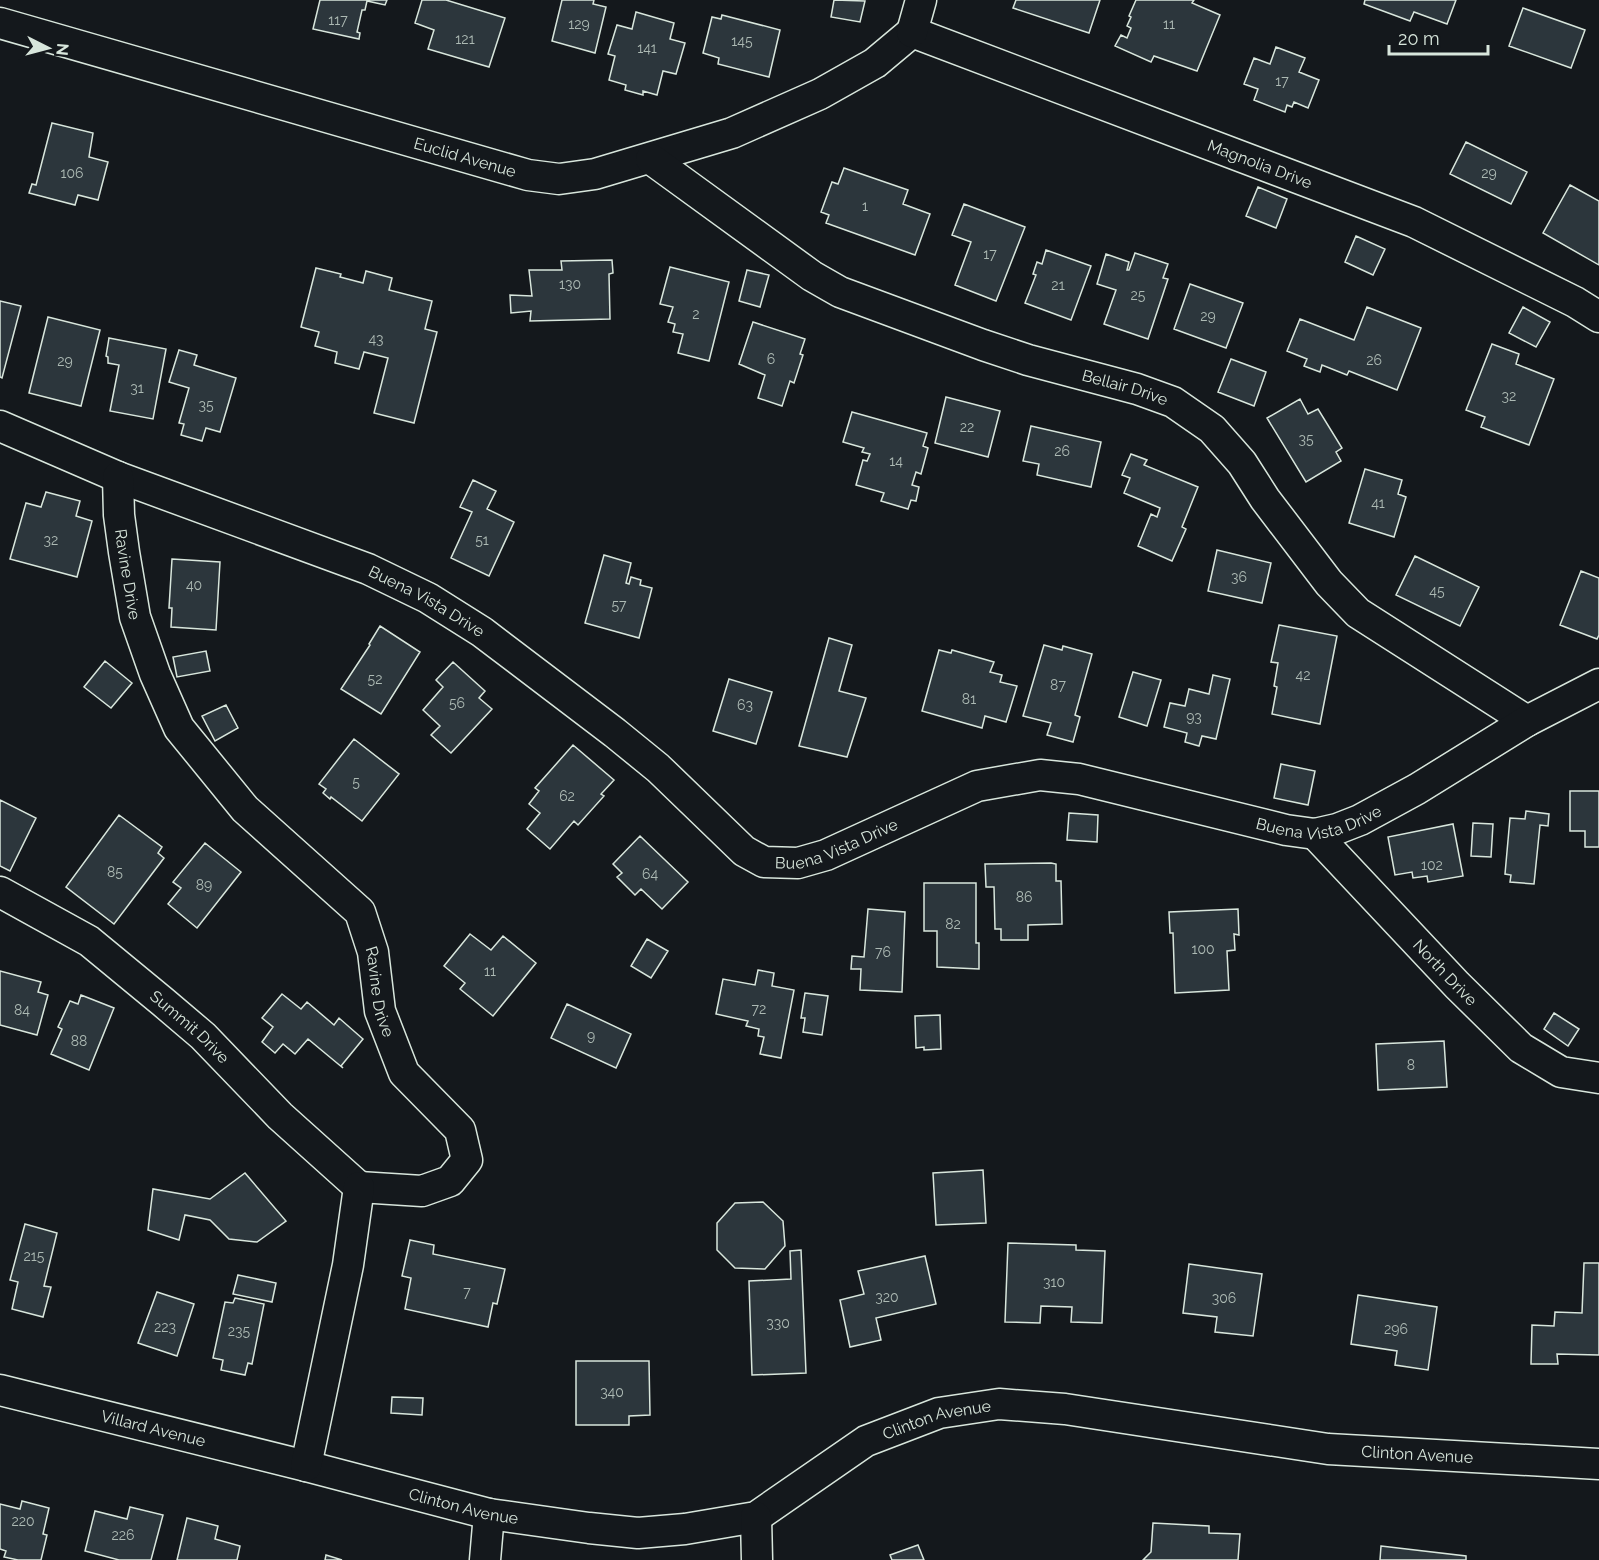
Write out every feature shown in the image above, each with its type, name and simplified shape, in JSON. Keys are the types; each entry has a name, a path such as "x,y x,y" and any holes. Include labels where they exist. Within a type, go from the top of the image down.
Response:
{"street":[{"path":"912,32 921,0"},
{"name":"Euclid Avenue","path":"0,23 528,175 559,179 595,174 732,133 820,94 875,63 912,32"},
{"name":"Magnolia Drive","path":"912,32 1414,222 1575,302 1599,317"},
{"name":"Bellair Drive","path":"651,159 812,276 840,292 1028,360 1137,389 1173,402 1212,429 1242,463 1265,499 1329,583 1358,613 1527,721"},
{"name":"Buena Vista Drive","path":"0,426 118,477 368,569 428,598 482,632 629,744 675,784 744,851 764,862 798,863 826,855 977,786 1040,774 1079,779 1286,830 1315,834 1337,829 1360,819 1417,789 1527,721 1599,684"},
{"name":"Ravine Drive","path":"118,477 119,515 135,617 155,674 179,728 244,809 360,912 373,952 380,1011 404,1072 460,1130 467,1160 450,1181 422,1191 358,1187"},
{"name":"North Drive","path":"1315,834 1521,1048 1561,1072 1599,1077"},
{"name":"Summit Drive","path":"0,892 89,941 204,1036 280,1116 358,1187"},
{"path":"306,1466 346,1274 358,1187"},
{"name":"Villard Avenue","path":"0,1390 306,1466"},
{"name":"Clinton Avenue","path":"306,1466 489,1514 638,1533 685,1529 756,1517 866,1441 939,1413 999,1404 1065,1409 1328,1449 1599,1464"},
{"path":"485,1560 489,1514"},
{"path":"756,1517 757,1560"}],"building":[{"path":"320,0 387,0 385,5 367,1 365,10 362,10 357,32 360,33 359,39 313,29"},
{"path":"422,0 446,0 505,18 489,67 428,49 434,30 415,23"},
{"path":"562,0 594,0 593,4 606,7 595,53 552,41"},
{"path":"834,0 865,1 860,22 831,17"},
{"path":"1016,0 1100,0 1089,33 1013,8"},
{"path":"1136,0 1194,0 1192,3 1220,15 1197,71 1154,56 1151,62 1115,46 1121,35 1127,38 1131,28 1127,26 1131,17 1129,16"},
{"path":"1365,0 1456,0 1447,24 1414,12 1410,21 1364,4"},
{"path":"1523,8 1585,30 1571,68 1509,46"},
{"path":"636,12 674,23 670,39 685,43 676,74 663,71 657,95 643,91 643,95 625,90 626,85 609,80 615,56 608,54 617,25 632,29"},
{"path":"722,15 780,30 769,77 718,64 719,58 703,53 712,17 721,19"},
{"path":"1276,47 1305,58 1299,72 1319,80 1308,108 1294,102 1292,107 1287,105 1285,112 1254,100 1258,89 1244,84 1254,58 1270,64"},
{"path":"52,123 93,133 89,157 108,162 98,200 78,195 75,205 29,193 32,184 36,185"},
{"path":"1466,142 1527,172 1511,204 1450,174"},
{"path":"844,168 908,190 903,204 930,214 915,255 826,223 829,215 821,212 832,182 838,184"},
{"path":"1570,185 1599,201 1599,265 1543,233"},
{"path":"1258,187 1287,199 1276,228 1246,216"},
{"path":"964,204 1025,227 996,301 955,285 971,242 952,235"},
{"path":"1356,236 1385,249 1373,275 1345,262"},
{"path":"1046,250 1091,266 1071,320 1025,303 1036,275 1033,274 1037,262 1042,264"},
{"path":"1135,253 1168,264 1163,278 1168,279 1148,339 1104,324 1116,290 1097,284 1106,254 1129,262 1127,270 1129,270"},
{"path":"612,260 613,273 609,274 610,319 530,321 531,311 511,313 510,295 532,296 529,270 562,270 561,261"},
{"path":"670,267 729,282 709,361 678,353 683,334 673,332 675,324 668,322 673,307 660,304"},
{"path":"316,268 341,274 340,277 363,283 366,271 392,278 389,290 432,301 425,329 437,332 414,423 374,413 388,358 364,352 359,369 335,363 337,352 315,346 319,332 301,327"},
{"path":"747,270 769,275 760,307 739,301"},
{"path":"1190,284 1243,303 1226,348 1174,329"},
{"path":"0,301 21,306 2,378 0,377"},
{"path":"1367,307 1421,328 1397,390 1349,371 1347,375 1322,365 1320,372 1304,366 1307,359 1287,351 1300,319 1354,340"},
{"path":"1523,307 1550,322 1536,347 1509,333"},
{"path":"48,317 100,330 81,406 29,393"},
{"path":"753,322 805,339 800,354 803,355 794,383 790,381 782,406 758,398 765,375 739,364"},
{"path":"109,338 166,349 153,419 110,411 119,365 108,363 106,356"},
{"path":"1492,344 1519,354 1516,364 1554,379 1529,445 1481,427 1485,417 1466,410"},
{"path":"179,350 197,355 194,365 236,378 220,432 206,428 202,441 181,435 184,424 179,423 189,388 169,382"},
{"path":"1231,359 1266,372 1254,406 1218,392"},
{"path":"946,397 1000,411 988,457 935,443"},
{"path":"1300,399 1308,414 1318,409 1342,448 1336,452 1341,461 1306,482 1267,418"},
{"path":"852,412 927,433 923,446 928,448 921,474 916,472 912,485 919,487 916,501 911,500 908,509 881,501 884,493 856,485 863,460 867,461 870,454 862,452 864,448 843,442"},
{"path":"1031,426 1101,442 1091,487 1037,475 1039,464 1023,461"},
{"path":"1131,454 1147,460 1144,465 1198,487 1182,527 1186,529 1172,561 1138,546 1151,514 1157,517 1160,508 1124,493 1130,478 1122,475"},
{"path":"1365,469 1402,480 1398,494 1406,497 1394,537 1349,523"},
{"path":"473,480 496,491 487,509 514,522 489,576 451,558 472,512 460,507"},
{"path":"46,492 80,501 76,516 92,521 77,577 10,559 26,503 41,507"},
{"path":"1217,550 1271,563 1262,603 1208,591"},
{"path":"604,555 631,563 626,583 629,584 631,577 641,580 640,585 652,588 639,638 585,623"},
{"path":"1415,556 1479,587 1460,626 1396,595"},
{"path":"172,559 220,562 216,630 171,627 172,608 169,608"},
{"path":"1581,571 1599,578 1599,635 1597,639 1560,625"},
{"path":"1279,625 1337,636 1320,724 1272,714 1277,687 1274,686 1278,663 1271,662"},
{"path":"380,626 420,652 381,714 341,689"},
{"path":"829,638 852,645 839,691 866,698 847,757 799,746"},
{"path":"1044,645 1062,650 1063,646 1092,654 1075,715 1080,717 1073,742 1047,735 1051,723 1023,716"},
{"path":"939,650 951,653 952,650 994,662 990,672 1002,675 1000,682 1017,686 1006,722 985,716 982,728 922,711"},
{"path":"206,651 210,671 177,677 173,657"},
{"path":"105,661 132,683 111,708 84,687"},
{"path":"453,662 485,691 479,698 492,709 451,753 431,735 440,726 423,710 443,687 436,680"},
{"path":"1133,672 1161,680 1147,726 1119,717"},
{"path":"1213,675 1230,679 1216,739 1202,736 1199,746 1185,742 1187,733 1164,727 1170,703 1185,706 1189,689 1209,694"},
{"path":"729,679 772,692 756,744 713,731"},
{"path":"226,705 238,728 215,741 202,716"},
{"path":"354,739 399,774 362,821 323,793 326,789 319,784"},
{"path":"573,745 614,780 601,794 604,796 578,825 574,821 550,849 527,829 540,813 529,804 539,791 535,788"},
{"path":"1281,764 1315,771 1308,805 1274,798"},
{"path":"1570,791 1599,791 1599,847 1585,847 1585,831 1570,831"},
{"path":"0,800 36,818 10,871 0,866"},
{"path":"1526,811 1549,814 1548,826 1540,825 1534,884 1510,882 1511,875 1505,874 1510,818 1525,819"},
{"path":"1069,813 1098,815 1097,842 1067,840"},
{"path":"119,815 162,847 158,853 164,858 114,924 66,887"},
{"path":"1473,823 1493,824 1491,857 1471,856"},
{"path":"1453,824 1463,876 1428,882 1427,876 1413,878 1412,872 1395,875 1388,837"},
{"path":"640,836 688,882 662,909 641,889 635,895 617,877 622,873 613,864"},
{"path":"205,843 241,872 197,928 168,904 181,888 173,882"},
{"path":"985,864 1056,864 1056,881 1061,881 1062,924 1028,925 1028,940 1001,940 1001,929 995,929 994,887 986,887"},
{"path":"924,883 976,883 976,943 979,943 979,969 937,967 937,931 924,931"},
{"path":"868,909 905,912 902,992 860,990 861,969 851,969 852,956 864,957"},
{"path":"1238,909 1239,935 1234,934 1235,950 1227,951 1229,990 1175,993 1173,933 1170,933 1169,912"},
{"path":"470,934 491,950 503,936 536,963 493,1016 460,989 465,983 444,966"},
{"path":"647,939 668,951 651,978 631,966"},
{"path":"758,970 774,973 772,986 794,990 781,1058 760,1054 764,1037 758,1036 759,1029 746,1026 748,1021 716,1014 723,979 755,985"},
{"path":"0,971 41,982 38,992 48,995 37,1035 0,1025"},
{"path":"805,993 828,996 822,1035 803,1032 805,1018 801,1018"},
{"path":"282,994 301,1009 307,1002 334,1025 339,1018 363,1039 341,1066 343,1068 308,1039 295,1054 283,1044 275,1053 262,1042 273,1027 262,1018"},
{"path":"81,995 114,1008 89,1070 51,1054 62,1029 58,1027 70,1001 78,1004"},
{"path":"567,1004 631,1034 616,1068 551,1038"},
{"path":"1554,1013 1579,1029 1568,1046 1544,1029"},
{"path":"940,1015 941,1049 916,1048 915,1016"},
{"path":"1444,1041 1447,1087 1378,1090 1376,1044"},
{"path":"983,1170 986,1223 936,1225 933,1173"},
{"path":"245,1173 286,1221 257,1242 229,1239 210,1220 185,1215 179,1240 148,1230 153,1189 210,1199"},
{"path":"763,1202 783,1221 785,1246 765,1269 735,1268 717,1250 717,1223 735,1203"},
{"path":"25,1224 57,1233 44,1286 51,1287 43,1317 12,1309 18,1282 10,1280"},
{"path":"410,1240 434,1245 433,1254 505,1269 497,1304 493,1303 488,1327 405,1309 411,1278 402,1276"},
{"path":"1008,1243 1076,1245 1076,1250 1105,1251 1102,1323 1071,1322 1072,1307 1041,1306 1040,1323 1005,1322"},
{"path":"801,1250 806,1373 752,1375 749,1281 791,1279 790,1251"},
{"path":"925,1256 936,1304 876,1318 881,1340 850,1347 840,1300 864,1294 858,1271"},
{"path":"1584,1263 1599,1263 1599,1355 1557,1354 1558,1364 1531,1364 1532,1325 1554,1326 1555,1312 1582,1313"},
{"path":"1189,1264 1262,1274 1253,1336 1215,1332 1217,1317 1183,1313"},
{"path":"238,1275 276,1283 272,1302 233,1294"},
{"path":"157,1292 194,1304 177,1356 138,1343"},
{"path":"1358,1295 1437,1307 1428,1370 1395,1365 1397,1351 1351,1344"},
{"path":"235,1298 264,1304 252,1364 248,1363 245,1375 221,1370 223,1360 213,1358 225,1302 233,1303"},
{"path":"576,1361 649,1361 650,1415 629,1416 629,1425 576,1425"},
{"path":"392,1397 423,1398 422,1415 391,1413"},
{"path":"22,1501 49,1508 43,1534 47,1535 41,1560 18,1560 4,1557 6,1551 0,1549 0,1504 20,1509"},
{"path":"130,1507 163,1515 151,1560 119,1560 85,1551 95,1511 127,1519"},
{"path":"187,1518 218,1526 215,1539 240,1546 237,1560 177,1560"},
{"path":"1153,1523 1209,1526 1209,1533 1240,1534 1238,1560 1143,1560 1151,1552"},
{"path":"918,1545 924,1560 892,1560 890,1555"},
{"path":"1381,1546 1466,1556 1466,1560 1380,1560"},
{"path":"326,1555 342,1560 325,1560"}]}
